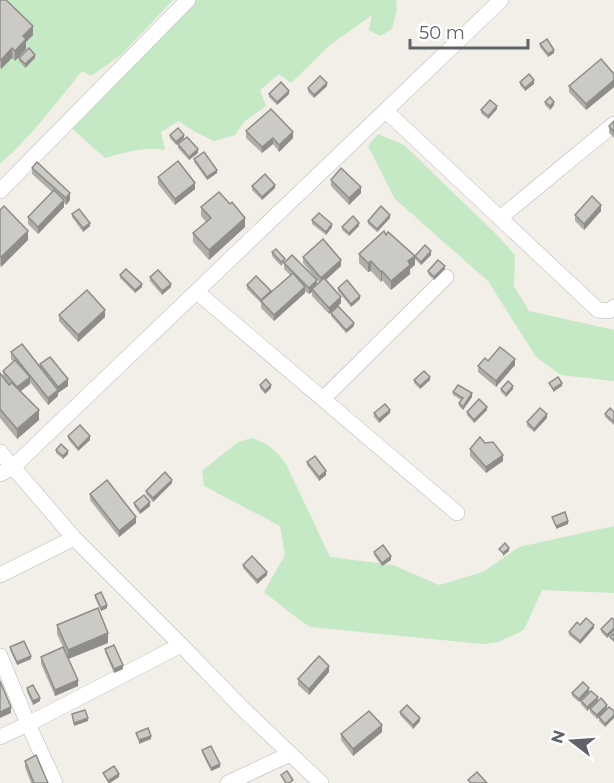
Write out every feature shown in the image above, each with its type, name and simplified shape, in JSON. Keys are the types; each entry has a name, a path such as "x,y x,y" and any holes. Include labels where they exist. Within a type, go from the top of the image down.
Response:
{"street":[{"path":"0,191 188,0"},
{"path":"6,471 197,292 501,0"},
{"path":"386,111 598,310 609,311 614,307"},
{"path":"500,218 614,124"},
{"path":"323,399 446,277"},
{"path":"197,292 457,513"},
{"path":"0,453 6,471 182,645 242,708 321,783"},
{"path":"0,575 74,538"},
{"path":"0,737 182,645"},
{"path":"0,656 55,783"},
{"path":"228,783 290,754"}],"green space":[{"path":"0,0 173,0 121,55 91,76 82,71 33,131 0,164"},
{"path":"187,0 396,0 397,9 392,29 380,36 369,30 372,15 330,45 291,83 279,74 260,90 266,106 244,122 235,135 214,141 179,121 161,132 165,150 143,149 105,158 67,124"},
{"path":"378,134 404,145 515,255 514,286 529,311 614,330 614,381 561,375 536,357 488,281 395,199 368,146"},
{"path":"252,438 272,448 286,464 330,557 393,565 439,585 483,572 519,547 614,526 614,593 542,590 524,630 498,642 483,644 310,627 264,592 285,555 280,526 204,486 202,471 238,442"}],"building":[{"path":"0,0 6,0 33,26 23,36 26,39 15,51 12,48 1,60 0,59"},
{"path":"547,39 554,50 548,54 540,44"},
{"path":"29,48 35,55 25,64 19,58"},
{"path":"601,59 614,74 614,80 586,104 569,86"},
{"path":"529,74 534,80 525,88 520,82"},
{"path":"320,76 327,83 314,95 308,88"},
{"path":"281,82 289,91 277,102 269,94"},
{"path":"550,97 554,102 550,106 545,102"},
{"path":"490,100 497,106 488,116 481,110"},
{"path":"271,109 293,132 279,145 273,138 262,147 246,131"},
{"path":"614,121 614,132 609,126"},
{"path":"178,128 184,135 176,142 170,135"},
{"path":"187,137 198,149 189,157 178,144"},
{"path":"204,152 217,170 207,177 194,159"},
{"path":"178,161 195,183 175,199 158,177"},
{"path":"37,162 70,193 66,198 32,168"},
{"path":"341,168 361,187 349,198 331,180"},
{"path":"265,174 275,185 262,197 252,186"},
{"path":"54,190 64,200 38,227 28,217"},
{"path":"219,192 230,204 232,202 245,218 209,250 193,233 211,218 201,207"},
{"path":"592,196 601,205 584,224 575,215"},
{"path":"4,206 28,231 1,257 0,210"},
{"path":"381,206 390,215 377,229 368,221"},
{"path":"79,209 90,223 83,228 72,214"},
{"path":"319,213 332,224 326,232 312,220"},
{"path":"353,216 359,223 349,233 342,227"},
{"path":"384,231 386,235 388,232 415,256 408,261 410,265 391,281 371,261 368,263 359,254"},
{"path":"323,239 341,260 321,278 303,257"},
{"path":"425,245 431,251 421,262 415,256"},
{"path":"276,249 285,259 281,262 272,252"},
{"path":"292,255 317,280 309,288 284,263"},
{"path":"438,260 445,266 434,277 428,271"},
{"path":"126,269 142,284 135,290 120,275"},
{"path":"158,270 171,284 162,291 150,277"},
{"path":"293,273 305,287 274,315 261,301"},
{"path":"256,276 271,291 261,300 247,285"},
{"path":"324,278 341,297 329,308 312,289"},
{"path":"347,280 360,296 351,304 338,288"},
{"path":"87,290 105,310 78,335 59,315"},
{"path":"338,306 354,323 346,330 331,313"},
{"path":"22,344 58,390 48,398 11,352"},
{"path":"500,347 515,359 496,381 478,366 485,358 488,361"},
{"path":"50,357 68,379 58,387 40,364"},
{"path":"15,360 30,377 17,387 3,371"},
{"path":"424,371 430,377 420,386 414,380"},
{"path":"0,373 9,385 12,383 39,410 17,429 0,409"},
{"path":"558,377 562,383 553,389 549,383"},
{"path":"266,379 271,385 265,391 260,385"},
{"path":"508,381 513,386 506,394 501,389"},
{"path":"458,385 472,393 463,407 459,403 463,398 453,392"},
{"path":"479,399 487,407 474,420 467,412"},
{"path":"385,404 390,410 379,419 374,413"},
{"path":"540,408 547,414 534,429 527,422"},
{"path":"610,408 614,412 614,422 605,414"},
{"path":"80,425 90,436 78,448 68,436"},
{"path":"480,437 485,443 493,442 503,455 486,467 470,449"},
{"path":"61,444 68,451 63,456 56,450"},
{"path":"315,456 326,471 319,477 307,462"},
{"path":"165,472 172,480 153,498 146,491"},
{"path":"107,480 136,517 119,531 90,494"},
{"path":"144,495 150,502 140,511 134,503"},
{"path":"565,512 568,521 556,526 552,517"},
{"path":"505,543 509,548 503,553 499,549"},
{"path":"383,545 391,556 382,563 374,552"},
{"path":"252,556 267,572 257,580 243,565"},
{"path":"101,592 107,605 101,608 95,595"},
{"path":"98,608 108,633 68,650 57,625"},
{"path":"586,618 594,625 580,641 569,632 577,622 580,625"},
{"path":"612,618 614,628 607,635 601,629"},
{"path":"24,641 31,656 17,662 10,647"},
{"path":"114,645 123,665 114,669 105,649"},
{"path":"63,647 78,680 55,690 41,657"},
{"path":"319,656 329,666 309,689 298,679"},
{"path":"0,681 11,707 0,712"},
{"path":"583,682 589,688 579,699 572,693"},
{"path":"33,685 40,698 33,701 27,688"},
{"path":"591,691 598,697 587,707 581,701"},
{"path":"601,698 607,705 597,715 590,709"},
{"path":"407,705 420,718 413,725 400,712"},
{"path":"609,707 614,711 614,715 605,724 599,717"},
{"path":"85,710 88,718 74,723 72,714"},
{"path":"369,711 382,725 353,749 341,734"},
{"path":"148,728 151,736 139,740 136,733"},
{"path":"211,746 220,764 211,768 202,750"},
{"path":"36,755 48,783 34,783 25,761"},
{"path":"114,766 119,774 108,781 103,773"},
{"path":"287,771 293,780 289,783 286,783 281,775"},
{"path":"477,772 487,783 471,783 468,780"}]}
